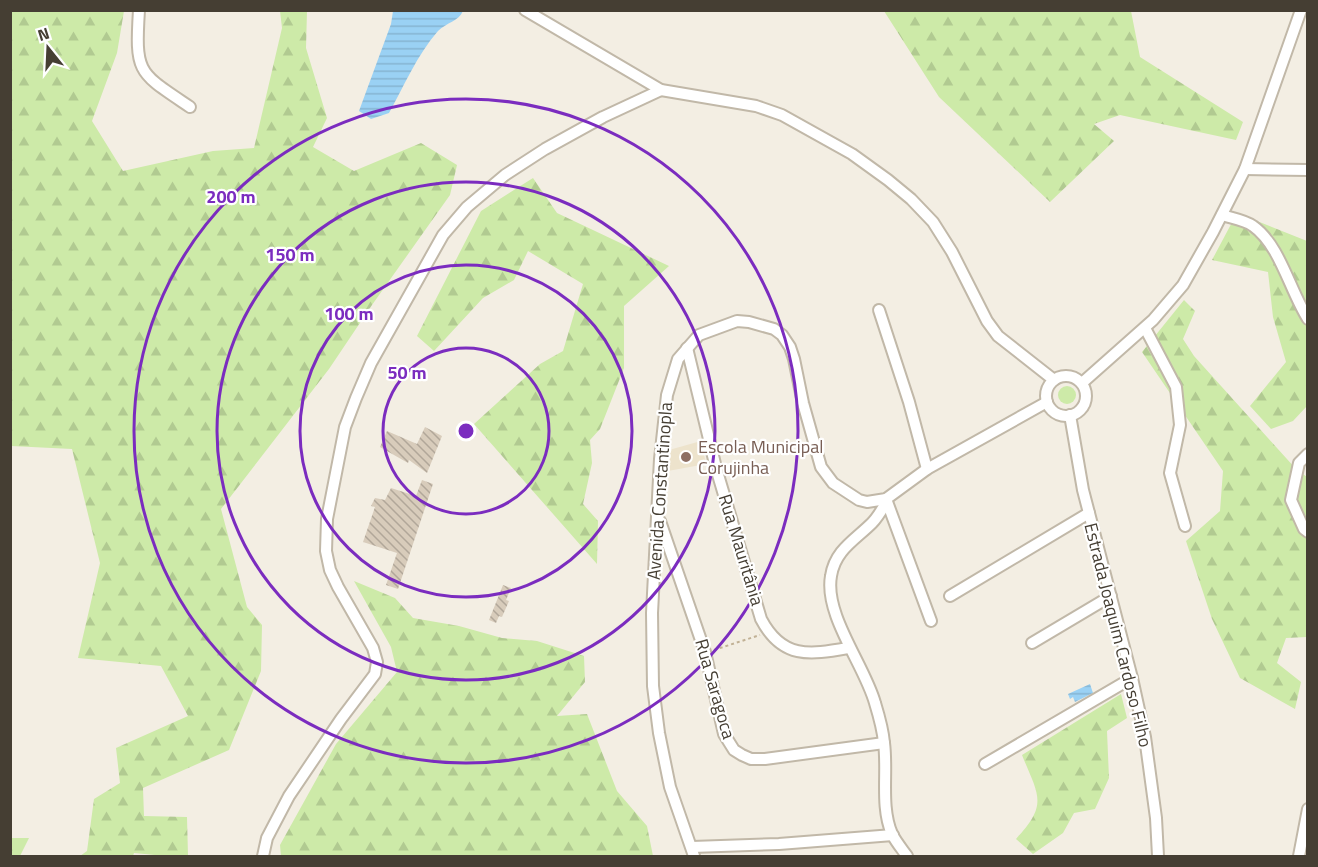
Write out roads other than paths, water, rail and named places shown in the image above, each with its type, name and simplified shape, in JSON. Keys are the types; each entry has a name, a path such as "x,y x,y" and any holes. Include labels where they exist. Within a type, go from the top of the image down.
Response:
{"street":[{"path":"139,10 137,47 145,74 190,107"},
{"path":"525,10 661,90 756,106 782,115 852,154 911,199 933,222 952,252 987,321 998,336 1054,380"},
{"path":"1082,383 1144,328 1183,285 1245,169 1301,10"},
{"path":"263,856 267,838 289,796 341,719 375,674 377,662 373,648 330,570 326,551 327,519 345,427 371,363 443,235 467,207 505,175 545,149 603,117 661,90"},
{"path":"1245,169 1308,170"},
{"path":"1222,215 1252,225 1270,243 1308,319"},
{"path":"879,310 909,402 927,469"},
{"name":"Avenida Constantinopla","path":"693,852 670,787 659,733 654,686 652,613 660,459 667,395 678,359 699,335 737,321 758,323 774,329 790,347 821,467 826,476 844,492 859,500 867,502 887,500"},
{"path":"1144,328 1176,387 1180,425 1170,473 1185,526"},
{"name":"Rua Mauritânia","path":"687,348 716,468 761,618 768,632 780,643 796,651 817,653 848,648"},
{"path":"1067,375 1082,383 1087,394 1085,404 1078,412 1059,415 1050,408 1046,391 1054,380 1067,375"},
{"path":"907,856 893,836 887,813 884,743 870,689 848,648 830,591 830,577 834,562 847,545 874,522 887,500 927,469 1047,402"},
{"name":"Estrada Joaquim Cardoso Filho","path":"1070,415 1089,513 1132,678 1150,773 1158,856"},
{"path":"1308,454 1299,463 1291,500 1304,529 1308,532"},
{"path":"887,500 932,621"},
{"path":"950,596 1089,513"},
{"name":"Rua Saragoca","path":"658,516 705,652 724,734 734,750 751,759 765,759 884,743"},
{"path":"1032,643 1111,596"},
{"path":"985,764 1132,678"},
{"path":"1299,856 1308,809"},
{"path":"693,852 893,836"}],"water":[{"path":"393,11 463,11 458,18 438,31 430,40 389,113 371,119 359,111 391,24"},
{"path":"1090,684 1093,693 1075,702 1073,697 1070,699 1068,694"}],"place":[{"name":"Escola Municipal Corujinha","path":"686,457"}]}
